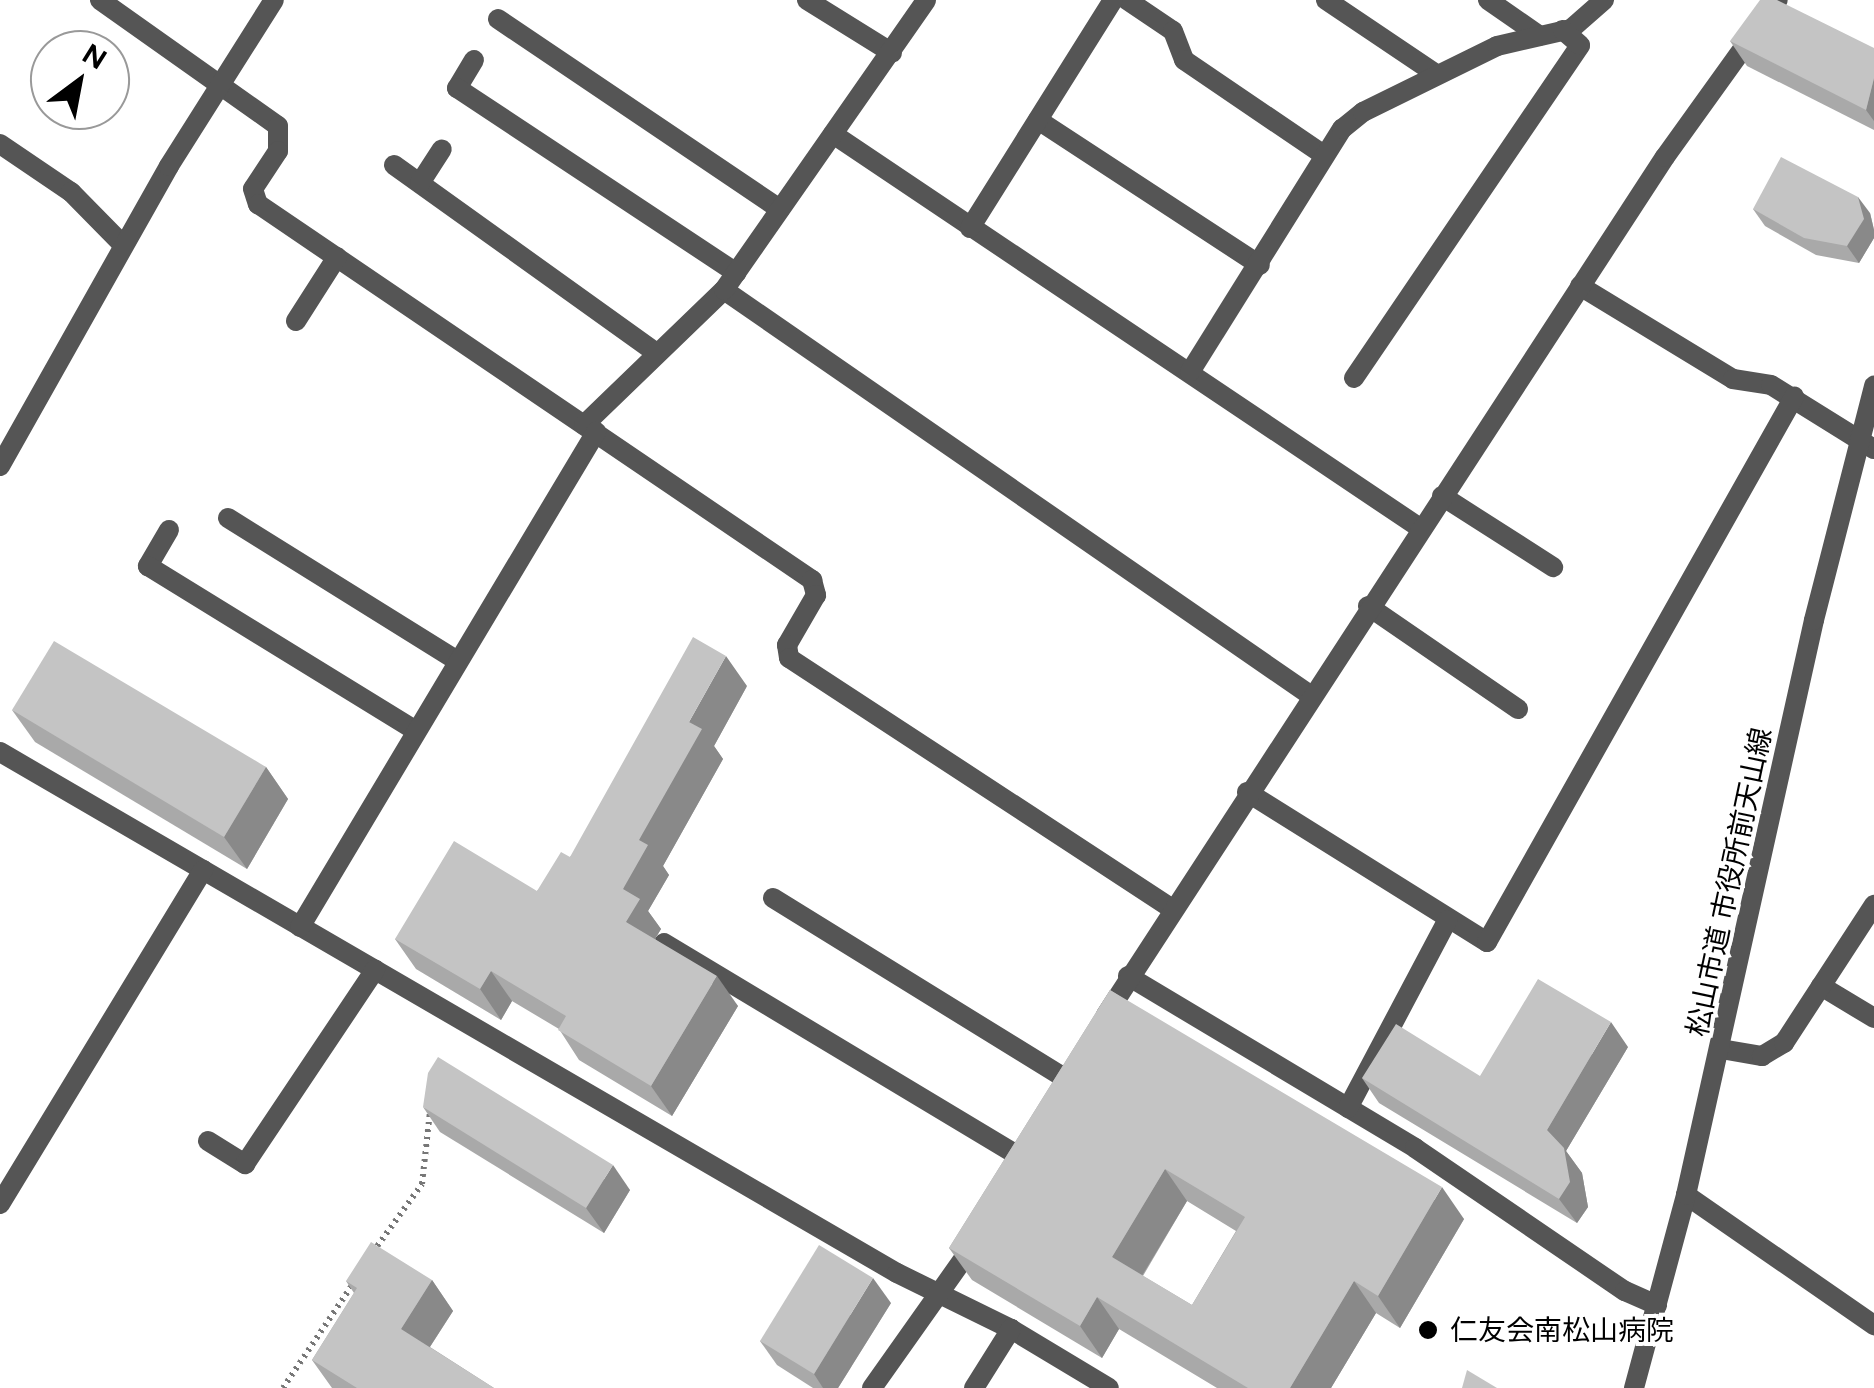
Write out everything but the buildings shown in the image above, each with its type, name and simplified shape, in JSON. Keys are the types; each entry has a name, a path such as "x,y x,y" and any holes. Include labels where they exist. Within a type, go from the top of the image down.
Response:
{"street":[{"path":"100,0 278,126 282,138 253,189 258,204 812,580 816,595 787,645 790,658 1172,909"},
{"path":"0,466 124,245 274,0"},
{"path":"807,0 892,52"},
{"path":"300,927 590,428 654,351 730,282 926,0"},
{"path":"970,228 1113,0"},
{"path":"1127,0 1173,30 1184,60 1321,153"},
{"path":"1326,0 1436,74"},
{"path":"1488,0 1540,36"},
{"path":"1190,372 1260,265 1321,153 1363,112 1436,74 1563,30 1604,0"},
{"path":"1094,1036 1128,976 1368,606 1580,286 1778,0"},
{"path":"498,19 780,209"},
{"path":"1354,378 1580,45 1563,30"},
{"path":"474,60 457,88 1310,694"},
{"path":"1038,120 1260,265"},
{"path":"833,134 1420,528"},
{"path":"0,144 71,192 124,245"},
{"path":"420,183 442,150"},
{"path":"394,165 654,351"},
{"path":"296,321 337,257"},
{"path":"1580,286 1732,380 1771,385 1867,444"},
{"name":"松山市道 市役所前天山線","path":"1634,1388 1686,1195 1867,444 1874,386"},
{"path":"1247,792 1487,942 1794,397"},
{"path":"1442,496 1553,567"},
{"path":"228,518 456,660"},
{"path":"169,530 148,566 416,730"},
{"path":"1368,606 1518,709"},
{"path":"0,752 1108,1388"},
{"path":"0,1204 203,870"},
{"path":"773,898 1068,1081"},
{"path":"1721,1049 1762,1056 1784,1042 1874,905"},
{"path":"1348,1108 1448,921"},
{"path":"664,943 1023,1159"},
{"path":"208,1140 245,1164 374,970"},
{"path":"1128,976 1508,1208 1614,1284 1657,1305"},
{"path":"1821,986 1874,1018"},
{"path":"1686,1195 1874,1326"},
{"path":"872,1388 986,1223"},
{"path":"974,1388 1011,1329"}],"path":[{"path":"282,1388 422,1184 432,1105"}],"place":[{"name":"仁友会南松山病院","path":"1428,1330"}]}
